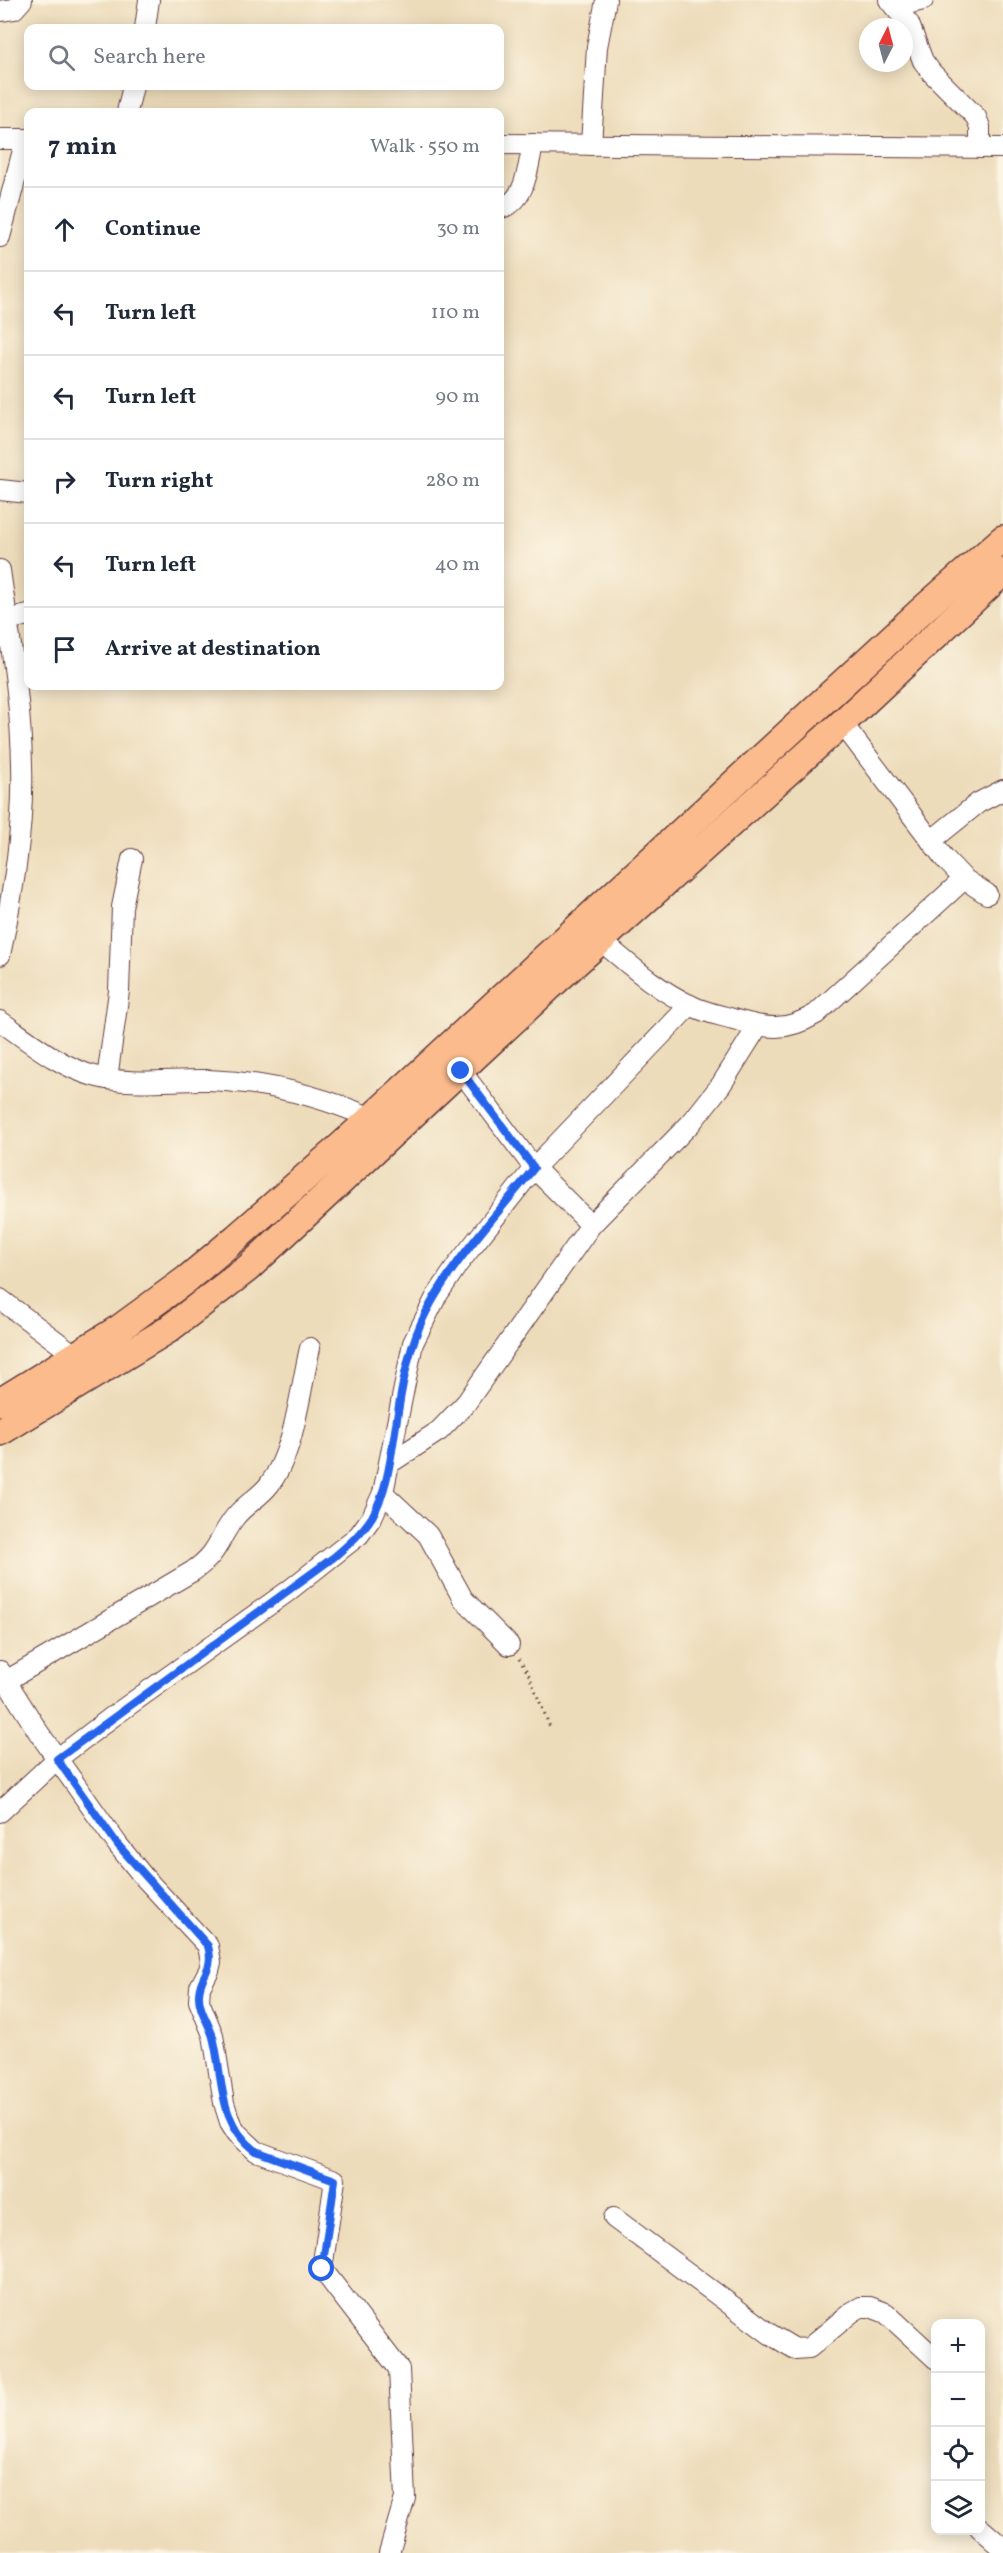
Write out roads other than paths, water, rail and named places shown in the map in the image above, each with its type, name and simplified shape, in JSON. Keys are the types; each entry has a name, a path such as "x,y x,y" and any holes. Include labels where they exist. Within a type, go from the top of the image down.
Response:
{"highway":[{"path":"0,1402 120,1328 187,1279 371,1118 920,612 1003,539"},
{"path":"0,1432 122,1359 208,1300 248,1268 601,941 842,723 1003,572"}],"street":[{"path":"0,11 15,9 22,0"},
{"path":"146,24 149,0"},
{"path":"591,145 597,46 606,0"},
{"path":"892,4 923,0"},
{"path":"892,4 909,24 923,61 976,117 980,127 980,148"},
{"path":"128,108 132,90"},
{"path":"0,140 24,139"},
{"path":"504,144 1003,148"},
{"path":"504,207 513,204 518,197 533,144"},
{"path":"0,237 24,150"},
{"path":"0,490 24,493"},
{"path":"0,570 5,629 20,725 22,801 13,887 0,955"},
{"path":"5,629 24,617"},
{"path":"842,723 931,841 964,879 987,894"},
{"path":"931,841 978,803 1003,790"},
{"path":"108,1079 119,991 122,907 132,859"},
{"path":"601,941 648,979 690,1005 758,1026 787,1027 803,1022 816,1014 964,879"},
{"path":"0,1812 57,1759 334,1557 359,1535 372,1517 383,1493 406,1369 422,1321 458,1264 534,1168 690,1005"},
{"path":"0,1021 77,1071 108,1079 207,1080 260,1084 308,1094 371,1118"},
{"path":"390,1463 439,1431 466,1403 591,1225 691,1123 721,1085 758,1026"},
{"path":"461,1071 534,1168 591,1225"},
{"path":"0,1299 76,1356"},
{"path":"310,1348 289,1440 277,1473 267,1488 235,1516 215,1553 193,1571 3,1676 57,1759 118,1845 208,1946 211,1962 200,1987 199,2001 213,2035 224,2103 234,2127 256,2151 335,2180 322,2269 399,2369 405,2498 389,2553"},
{"path":"383,1493 428,1535 463,1599 509,1645"},
{"path":"614,2218 770,2334 795,2349 809,2348 852,2312 861,2307 870,2307 886,2313 931,2354"},
{"path":"985,2532 1003,2548"}]}
